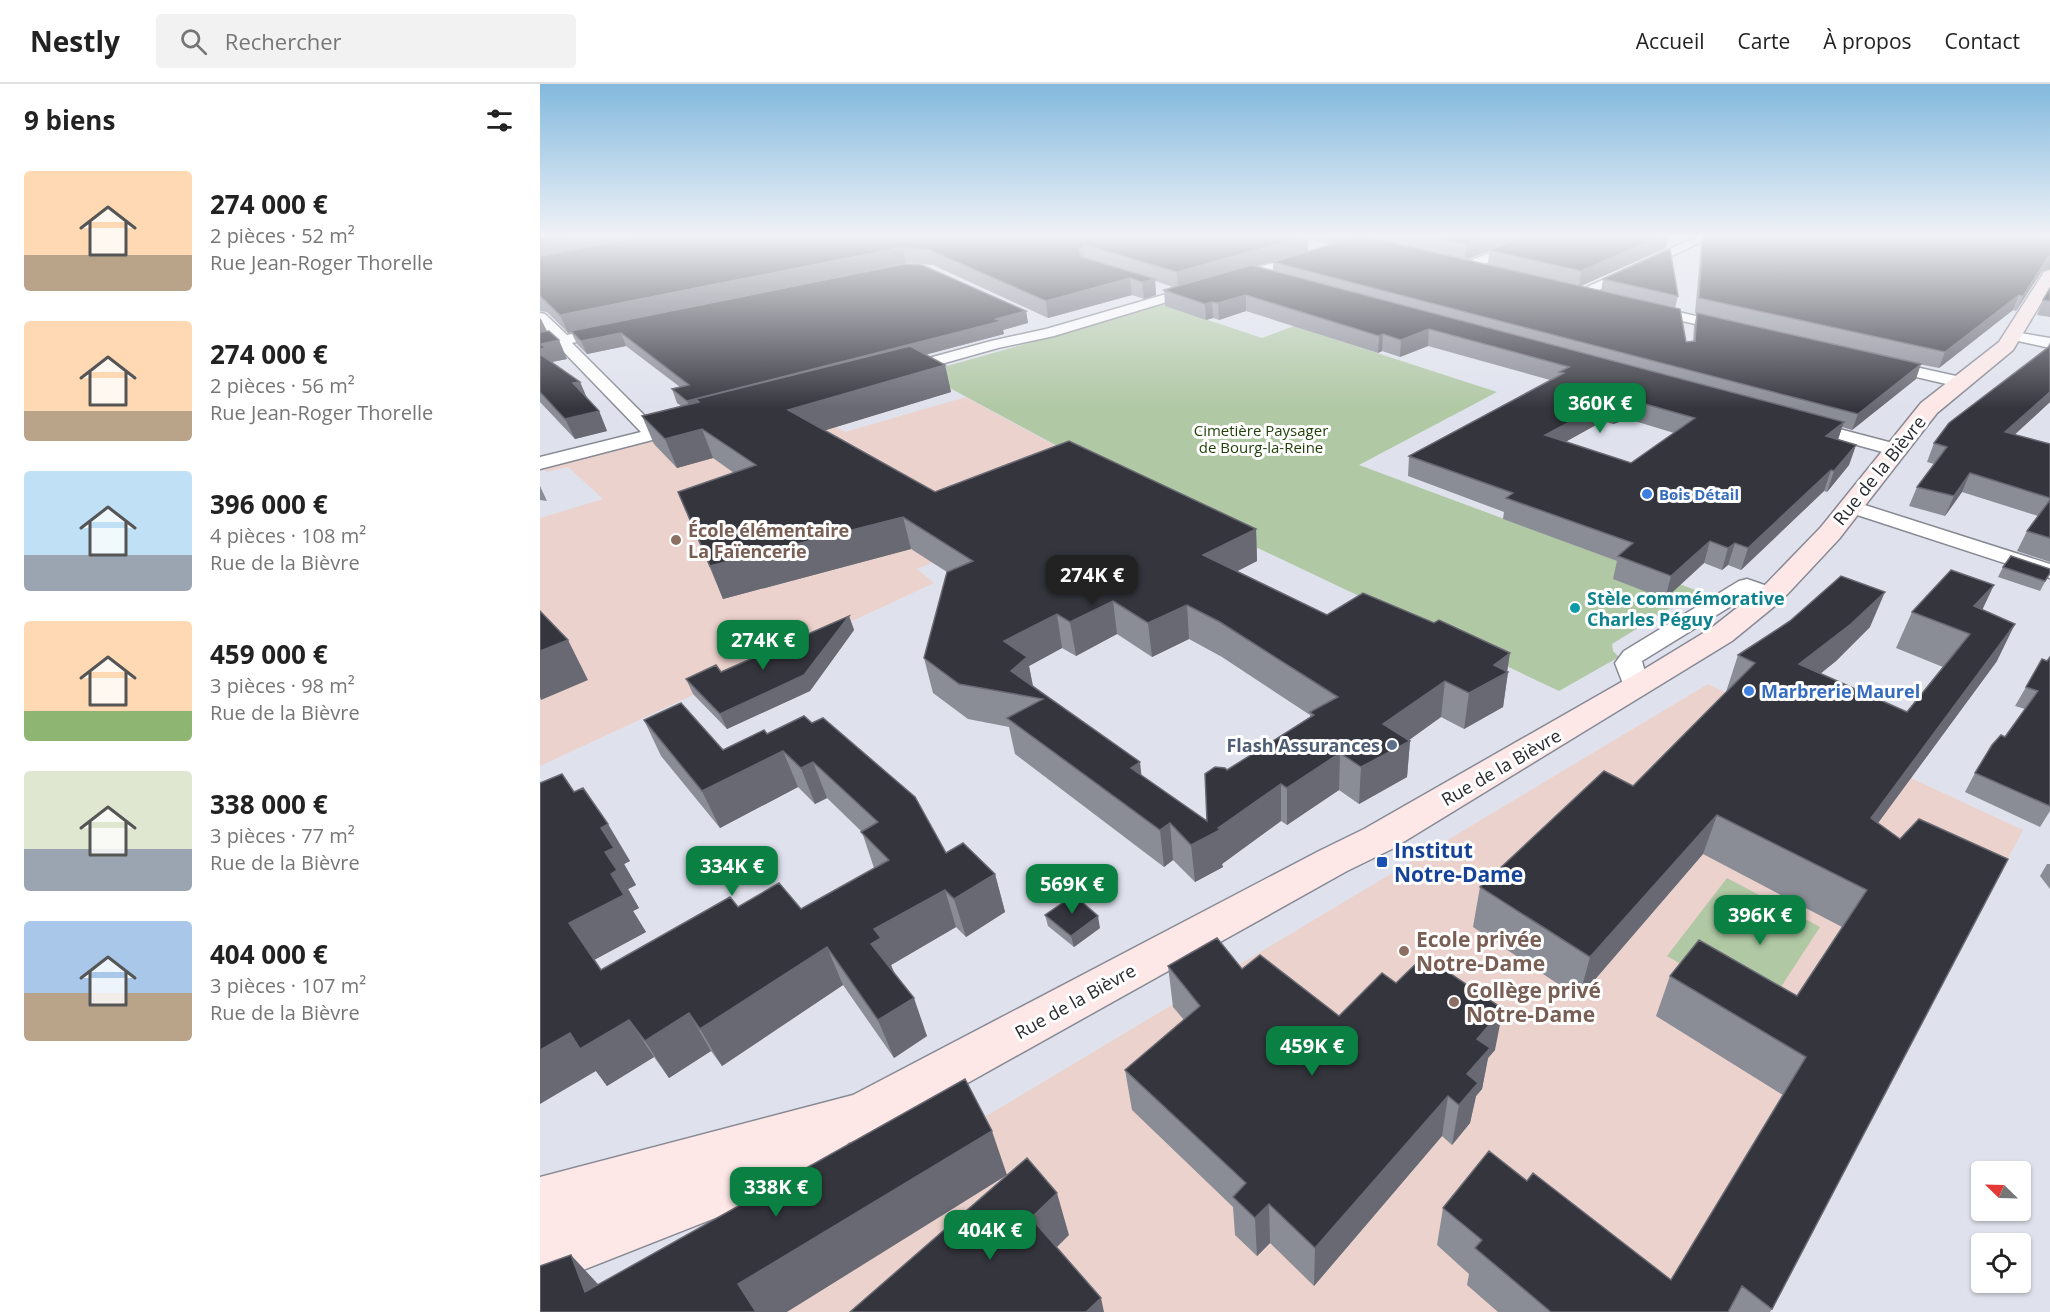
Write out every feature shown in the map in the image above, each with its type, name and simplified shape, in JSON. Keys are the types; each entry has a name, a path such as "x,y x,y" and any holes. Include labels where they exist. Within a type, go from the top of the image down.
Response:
{"main road":[{"name":"Rue de la Bièvre","path":"540,1259 773,1170 843,1123 882,1105 1291,883 1378,839 1636,688 1721,635 1759,591 1827,536 1929,408 2006,346 2041,293"},
{"name":"Rue de la Bièvre","path":"540,1204 768,1140 843,1123"}],"street":[{"path":"1172,293 1178,295"},
{"path":"884,375 1184,293"},
{"path":"1585,293 1604,298"},
{"path":"1638,306 1740,330"},
{"path":"540,317 653,434"},
{"path":"1031,336 1046,328 1040,322 1088,321"},
{"path":"540,345 627,327"},
{"path":"2014,336 2050,343"},
{"path":"1864,360 1959,382"},
{"path":"1788,420 1897,450"},
{"path":"540,463 700,422"},
{"path":"1849,506 2050,571"}],"shaded area":[{"path":"966,397 1085,462 985,540 917,569 934,583 540,766 540,518 603,499 568,467 547,472 544,469 791,403 845,432"},
{"path":"1708,684 2023,830 1769,1312 721,1312 704,1285"}],"green space":[{"name":"Cimetière Paysager de Bourg-la-Reine","path":"1163,305 1262,338 1294,326 1497,392 1359,465 1698,591 1612,644 1613,651 1619,657 1559,691 1165,504 922,373"},
{"path":"1727,878 1820,927 1764,1013 1667,956"}],"building":[{"path":"540,293 669,293 560,315 540,296"},
{"path":"758,293 986,293 1026,311 996,319 1002,321 687,401 672,389 689,385 621,333 581,341 571,331"},
{"path":"1029,293 1074,293 1046,301"},
{"path":"1174,293 1358,293 1844,422 1826,436 1856,445 1834,471 1831,470 1748,548 1735,543 1728,548 1710,541 1671,576 1618,556 1633,543 1506,498 1513,493 1409,456 1564,373 1559,372 1569,367 1429,329 1401,340 1383,334 1379,336 1246,295 1218,303 1205,304","holes":["1631,400 1695,418 1631,463 1545,435 1607,402 1617,405"]},
{"path":"1393,293 1612,293 1680,309 1686,342 1695,341 1697,313 1921,364 1858,414"},
{"path":"1699,293 2025,293 2023,296 2019,295 1945,352 1699,298"},
{"path":"2047,293 2050,293 2050,301 2043,300"},
{"path":"549,331 559,340 541,344 545,348 540,349 540,332"},
{"path":"910,346 945,365 788,410 935,492 1069,441 1256,529 1203,555 1327,615 1363,593 1434,623 1439,620 1510,653 1494,665 1508,672 1469,693 1445,681 1383,724 1410,741 1361,767 1340,753 1287,788 1281,784 1218,828 1220,830 1191,845 1170,823 1160,830 1007,718 1043,699 959,684 924,658 947,572 973,561 903,517 710,566 678,492 756,465 702,429 665,439 642,416 699,402 696,399","holes":["1113,601 1148,623 1187,605 1220,622 1338,697 1310,712 1314,715 1227,770 1215,767 1205,774 1207,821 1131,768 1140,762 1011,671 1027,657 1004,641 1057,614 1070,622"]},
{"path":"2050,346 2050,392 2005,432 2050,444 2050,498 1970,473 1954,496 1917,487 1947,447 1934,443 1949,423"},
{"path":"540,354 580,382 573,383 599,411 565,419 540,392"},
{"path":"2050,500 2050,538 2027,531"},
{"path":"2011,556 2050,569 2050,573 2045,581 2003,567"},
{"path":"1951,570 1994,585 1974,606 2015,624 1871,818 1900,839 1919,819 2008,859 1772,1309 1742,1286 1728,1312 1551,1312 1475,1248 1482,1240 1443,1208 1489,1151 1527,1181 1533,1173 1671,1280 1806,1057 1670,976 1699,940 1797,996 1867,890 1717,815 1590,957 1480,887 1604,771 1633,786 1755,663 1738,655 1790,621 1841,576 1885,592 1851,624 1799,664 1907,712 1970,634 1912,612"},
{"path":"540,611 568,640 540,651"},
{"path":"849,616 804,675 720,714 686,679 716,665 721,672"},
{"path":"2050,657 2050,806 1975,773 1992,745 2001,735 2005,737 2038,691 2026,687 2042,659 2047,661"},
{"path":"681,703 723,750 764,730 767,734 804,716 812,723 823,718 915,797 946,853 963,843 995,874 954,899 945,890 874,929 881,938 871,944 914,998 878,1020 827,947 700,1029 689,1013 645,1041 629,1020 580,1049 570,1033 540,1050 540,783 562,774 574,792 583,788 608,824 601,828 614,848 605,852 617,870 611,874 624,895 569,923 601,970 730,897 738,907 779,883 801,909 889,860 861,832 878,822 813,762 801,768 783,751 702,791 644,720"},
{"path":"1074,895 1098,916 1071,936 1045,915"},
{"path":"1217,938 1242,969 1260,955 1339,1016 1382,973 1396,983 1424,956 1503,1009 1477,1039 1490,1048 1467,1074 1478,1083 1459,1105 1448,1096 1315,1248 1269,1204 1255,1218 1233,1197 1246,1183 1125,1070 1200,1006 1168,966"},
{"path":"965,1079 992,1131 738,1284 756,1312 540,1312 540,1266 571,1255 585,1292"},
{"path":"1027,1158 1057,1193 1031,1218 1101,1298 1086,1312 850,1312"}],"place":[{"name":"Bois Détail","path":"1647,494"},
{"name":"École élémentaire La Faïencerie","path":"676,540"},
{"name":"Stèle commémorative Charles Péguy","path":"1575,608"},
{"name":"Marbrerie Maurel","path":"1749,691"},
{"name":"Flash Assurances","path":"1392,745"},
{"name":"Institut Notre-Dame","path":"1382,862"},
{"name":"Ecole privée Notre-Dame","path":"1404,951"},
{"name":"Collège privé Notre-Dame","path":"1454,1002"}]}
